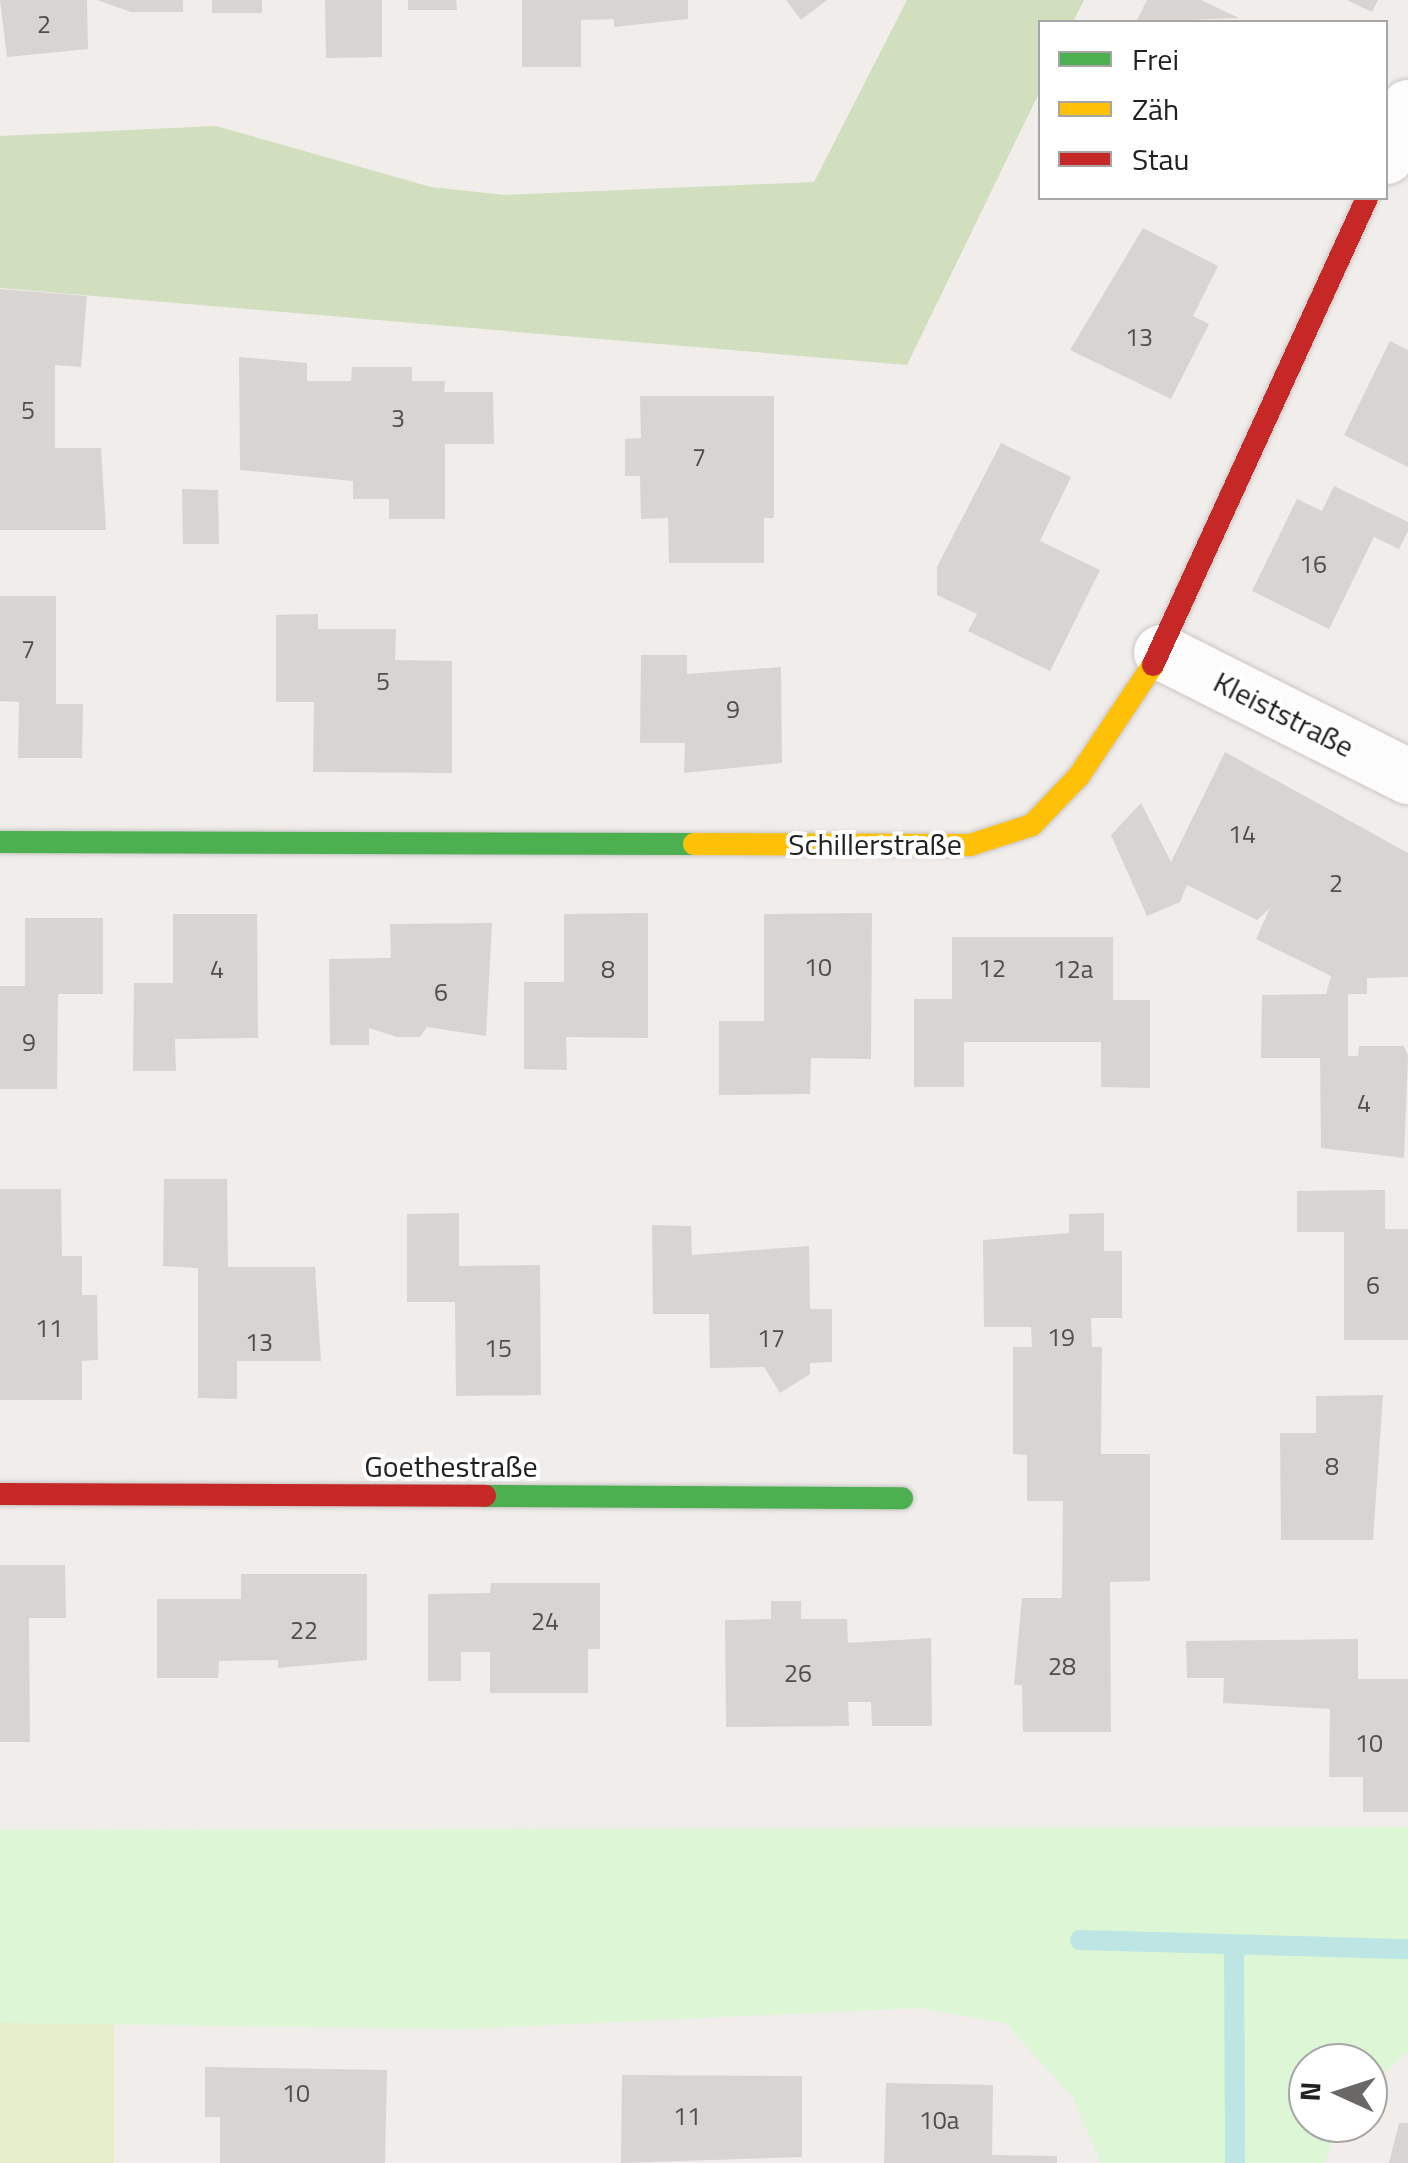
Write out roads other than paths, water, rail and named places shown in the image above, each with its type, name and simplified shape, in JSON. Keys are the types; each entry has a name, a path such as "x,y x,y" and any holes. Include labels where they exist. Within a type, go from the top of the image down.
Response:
{"street":[{"path":"1388,152 1408,107"},
{"name":"Schillerstraße","path":"0,842 970,845 1032,825 1079,776 1161,652 1366,200"},
{"name":"Kleiststraße","path":"1161,652 1408,776"},
{"name":"Goethestraße","path":"0,1494 902,1498"}],"waterway":[{"path":"1080,1940 1408,1949"},
{"path":"1234,1950 1235,2163"}]}
